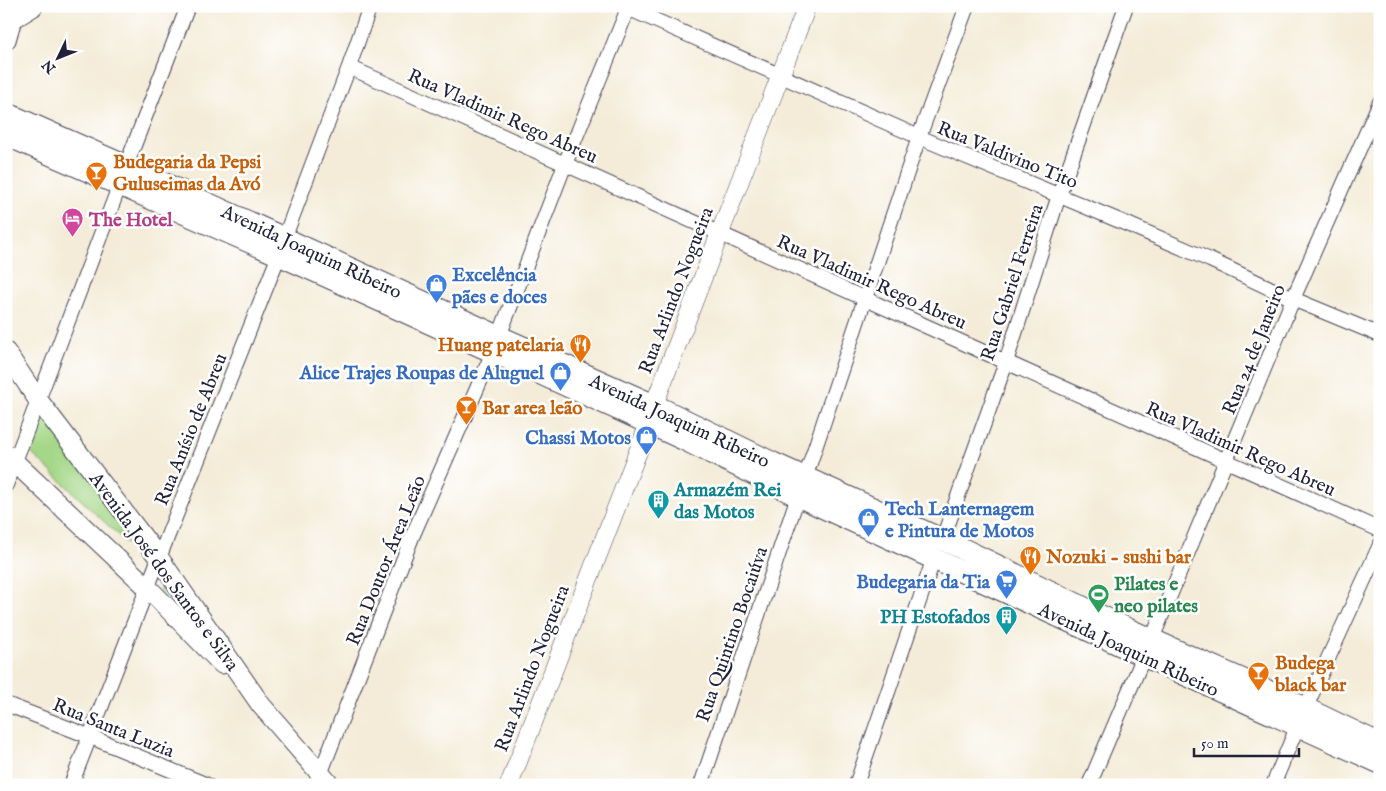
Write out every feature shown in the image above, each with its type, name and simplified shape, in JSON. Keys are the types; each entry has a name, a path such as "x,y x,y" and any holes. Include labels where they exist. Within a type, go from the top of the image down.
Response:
{"main road":[{"path":"6,40 9,20 32,6"},
{"name":"Avenida Joaquim Ribeiro","path":"6,113 123,175 651,414 802,487 923,531 938,550 962,549 1148,648 1284,698 1302,717 1380,763"},
{"name":"Avenida Joaquim Ribeiro","path":"6,135 123,175"},
{"name":"Avenida José dos Santos e Silva","path":"6,352 38,400 159,558 261,705 322,781"},
{"path":"11,458 148,588 261,705"},
{"name":"Avenida Joaquim Ribeiro","path":"1302,717 1380,744"}],"street":[{"path":"6,486 11,458 38,400 188,6"},
{"name":"Rua Anísio de Abreu","path":"71,785 282,247 370,6"},
{"name":"Rua Arlindo Nogueira","path":"509,785 807,6"},
{"name":"Rua Quintino Bocaiúva","path":"701,785 919,137 966,6"},
{"name":"Rua Gabriel Ferreira","path":"856,785 1006,362 1059,195 1126,6"},
{"name":"Rua Valdivino Tito","path":"626,7 919,137 1059,195 1210,260 1293,299 1380,335"},
{"name":"Rua Doutor Área Leão","path":"322,781 412,537 496,344 626,7"},
{"name":"Rua Vladimir Rego Abreu","path":"349,67 1380,530"},
{"name":"Rua 24 de Janeiro","path":"1089,785 1227,462 1293,299 1380,102"},
{"path":"1273,785 1380,545"},
{"name":"Rua Santa Luzia","path":"6,704 207,785"}],"green space":[{"path":"45,412 150,556 147,562 29,451"},
{"path":"166,582 244,682 158,591"}],"place":[{"name":"Budegaria da Pepsi Guluseimas da Avó","path":"97,191"},
{"name":"The Hotel","path":"73,238"},
{"name":"Excelência pães e doces","path":"436,304"},
{"name":"Huang patelaria","path":"580,363"},
{"name":"Alice Trajes Roupas de Aluguel","path":"560,391"},
{"name":"Bar area leão","path":"466,426"},
{"name":"Chassi Motos","path":"647,456"},
{"name":"Armazém Rei das Motos","path":"658,519"},
{"name":"Tech Lanternagem e Pintura de Motos","path":"869,538"},
{"name":"Nozuki - sushi bar","path":"1030,575"},
{"name":"Budegaria da Tia","path":"1006,600"},
{"name":"Pilates e neo pilates","path":"1098,613"},
{"name":"PH Estofados","path":"1006,635"},
{"name":"Budega black bar","path":"1259,692"}]}
